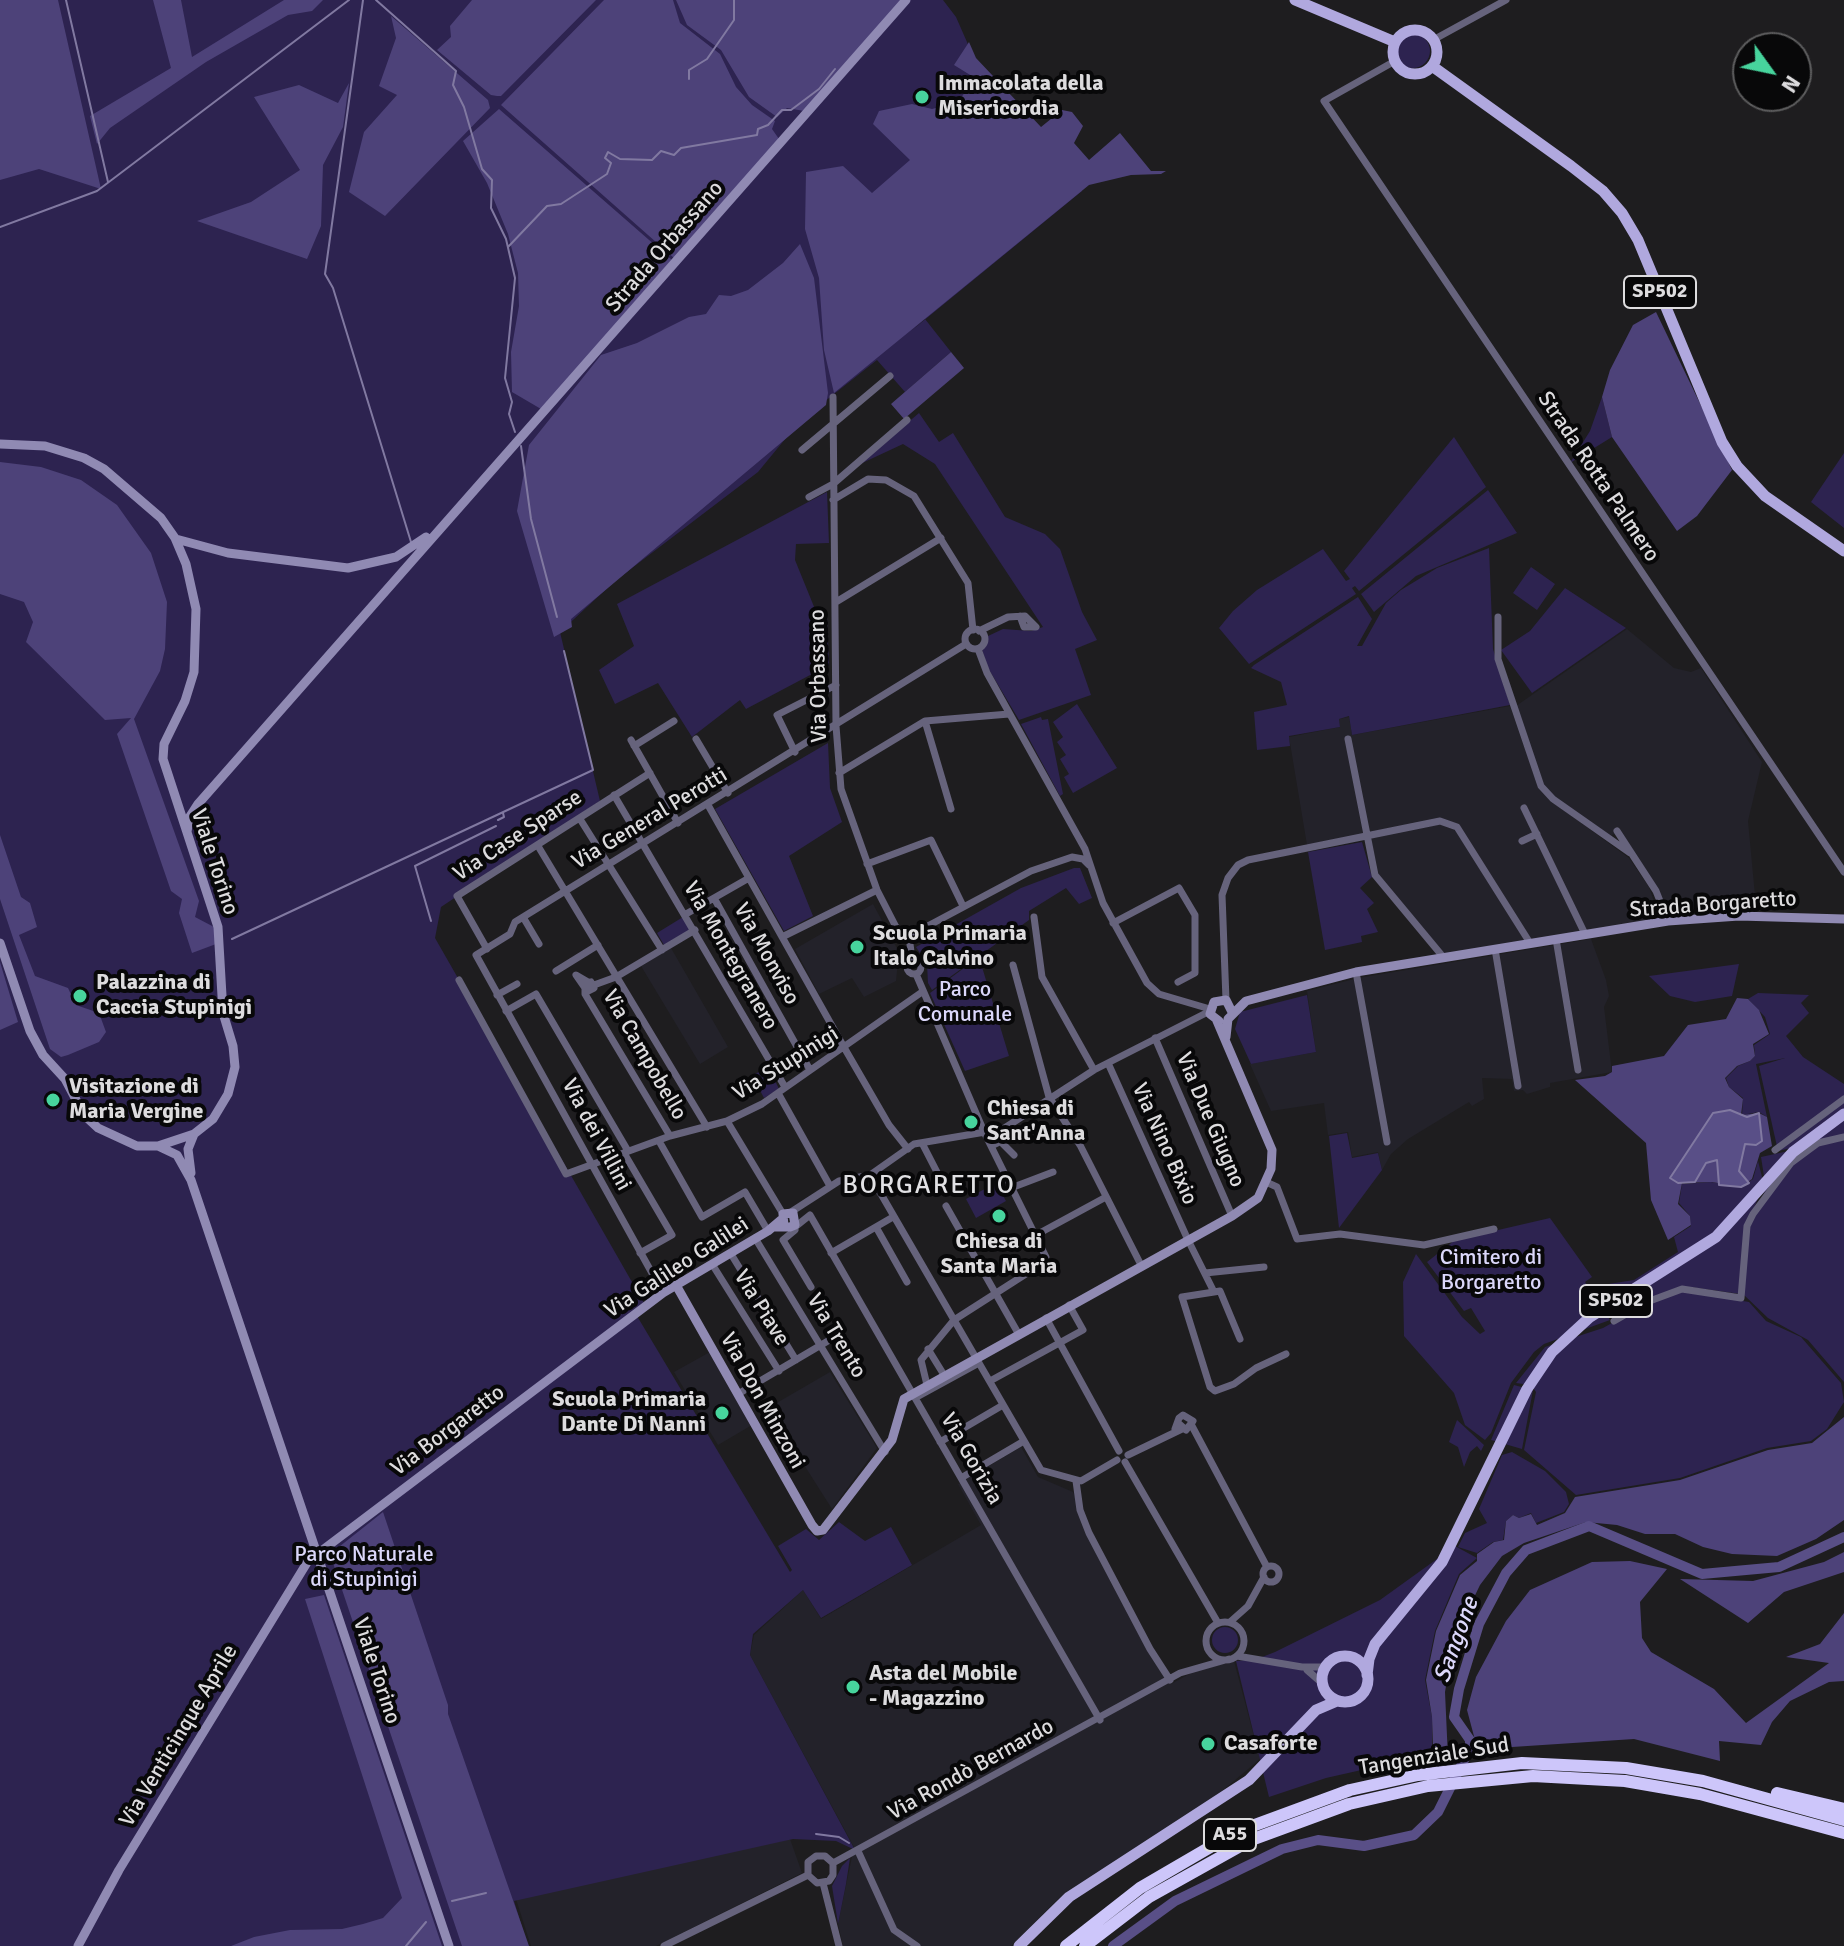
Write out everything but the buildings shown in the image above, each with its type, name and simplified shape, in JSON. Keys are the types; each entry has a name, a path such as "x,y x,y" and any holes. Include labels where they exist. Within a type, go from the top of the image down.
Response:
{"highway":[{"name":"Tangenziale Sud","path":"1085,1946 1149,1897 1251,1840 1310,1816 1522,1763 1590,1765 1703,1781 1844,1820"},
{"name":"Tangenziale Sud","path":"1066,1946 1140,1888 1236,1832 1336,1794 1418,1775 1482,1773 1636,1783 1700,1794 1844,1833"},
{"path":"1703,1781 1772,1792 1844,1809"}],"main road":[{"name":"Strada Orbassano","path":"187,835 189,818 198,804 403,573 422,545 906,0"},
{"path":"1295,0 1395,42"},
{"path":"1415,29 1433,40 1437,52 1432,66 1419,73 1409,73 1395,61 1395,42 1405,32 1415,29"},
{"name":"SP502","path":"1432,66 1571,166 1603,191 1622,213 1638,240 1722,442 1737,466 1765,496 1844,551"},
{"name":"Viale Torino","path":"0,444 45,446 84,458 104,469 146,501 175,538 190,582 197,642 194,672 185,701 164,744 163,759 218,927 223,1013 233,1046 235,1067 221,1107 194,1134 158,1146 137,1146 113,1138 84,1115 65,1079 43,1055 30,1031 0,943"},
{"name":"Strada Orbassano","path":"175,538 196,547 337,567 373,565 422,545"},
{"path":"373,565 399,562 403,573"},
{"name":"Strada Borgaretto","path":"1215,1009 1356,972 1668,921 1739,916 1844,919"},
{"path":"885,1452 892,1440 904,1399 1251,1205 1266,1182 1272,1150 1215,1009"},
{"name":"SP502","path":"1019,1946 1069,1897 1249,1780 1316,1710 1337,1701 1349,1702 1360,1697 1366,1687 1375,1644 1442,1562 1527,1389 1552,1352 1590,1317 1716,1237 1793,1152 1844,1114"},
{"path":"191,1180 188,1149 194,1134"},
{"path":"158,1146 177,1155 191,1180"},
{"name":"Viale Torino","path":"191,1180 319,1551 449,1946"},
{"name":"Via Galileo Galilei","path":"600,1340 663,1293 755,1238 785,1224"},
{"name":"Via Don Minzoni","path":"676,1285 813,1528 819,1532 885,1452"},
{"name":"Via Borgaretto","path":"319,1551 600,1340"},
{"name":"Via Venticinque Aprile","path":"78,1946 119,1870 287,1592 319,1551"},
{"name":"SP502","path":"1316,1710 1325,1667 1335,1658 1349,1656 1375,1644"},
{"path":"1349,1656 1359,1661 1367,1675"},
{"path":"1322,1685 1337,1701"}],"street":[{"path":"1433,40 1506,0"},
{"name":"Strada Rotta Palmero","path":"1395,61 1324,101 1844,872"},
{"path":"802,450 890,376"},
{"name":"Via Orbassano","path":"833,397 836,726 841,789 877,890 896,927 909,936"},
{"path":"809,497 833,484 907,420"},
{"path":"833,500 868,479 886,480 914,496 968,583 976,630 984,642 978,649"},
{"path":"836,602 941,538"},
{"path":"1020,616 1008,617 967,633 966,644 978,649 1009,714 1077,837 1113,923 1151,990 1215,1009 1223,988 1222,895 1232,872 1248,860 1440,821 1452,823 1530,943"},
{"path":"1498,617 1498,659 1541,786 1553,799 1630,853"},
{"name":"Via General Perotti","path":"484,950 510,934 515,922 966,644"},
{"path":"795,752 777,715 836,685"},
{"path":"839,773 925,721 1009,714"},
{"path":"674,721 633,743 678,823"},
{"path":"925,721 951,809"},
{"path":"696,739 728,793"},
{"path":"1348,739 1375,875 1444,958"},
{"name":"Via Case Sparse","path":"484,950 457,896 650,773"},
{"name":"Via Montegranero","path":"614,795 695,930 830,1186"},
{"path":"708,805 889,1125 908,1149"},
{"path":"1524,808 1585,934"},
{"path":"580,819 662,950"},
{"path":"1617,831 1656,891 1668,921"},
{"path":"1522,841 1537,834"},
{"path":"1077,837 1078,857 1090,868"},
{"path":"867,864 931,840 963,906"},
{"path":"538,846 707,1127"},
{"path":"927,1385 921,1360 928,1349 954,1320 1043,1263 1045,1252 985,1134 916,974 907,969 912,960 909,936 1031,871 1078,857"},
{"path":"686,914 749,878"},
{"path":"1113,923 1179,888 1195,915 1195,973 1178,982"},
{"path":"782,937 877,890"},
{"name":"Via Monviso","path":"714,898 810,1070"},
{"path":"523,917 539,944"},
{"path":"1034,917 1042,977 1094,1070"},
{"name":"Via Campobello","path":"670,1136 585,994 590,987 616,977 695,930"},
{"path":"1556,939 1578,1070"},
{"path":"556,971 598,945"},
{"path":"1495,949 1518,1086"},
{"name":"Via dei Villini","path":"484,950 476,955 478,962 663,1293"},
{"path":"1013,965 1049,1097 1080,1145 1141,1265"},
{"path":"1356,972 1387,1142"},
{"name":"Via Stupinigi","path":"459,980 566,1174 670,1136 727,1121 845,1049 922,992"},
{"path":"497,995 517,984"},
{"path":"506,1011 536,994 672,1235 640,1253"},
{"name":"Via Galileo Galilei","path":"1191,1021 1215,1009"},
{"name":"Via Galileo Galilei","path":"785,1224 830,1186 870,1175 922,1143 1003,1129 1094,1070 1215,1009"},
{"name":"Via Due Giugno","path":"1155,1038 1232,1216"},
{"name":"Via Nino Bixio","path":"1108,1063 1188,1240 1214,1292 1220,1291 1240,1339"},
{"path":"1775,1150 1844,1099"},
{"path":"727,1121 785,1224 783,1240 811,1287"},
{"path":"991,1146 1032,1126"},
{"path":"1614,1321 1647,1302 1682,1289 1741,1298 1747,1226 1753,1214 1791,1163 1818,1143 1844,1137"},
{"path":"659,1141 702,1217 745,1192 785,1224"},
{"path":"1001,1142 1014,1155"},
{"path":"922,1143 939,1176"},
{"path":"1011,1188 1053,1172"},
{"path":"870,1175 1041,1470 1076,1481 1183,1427 1195,1437 1267,1567 1248,1606 1230,1622"},
{"path":"1266,1182 1278,1189 1297,1239 1340,1234 1424,1245 1494,1229"},
{"path":"880,1193 895,1184"},
{"path":"1036,1235 1106,1197"},
{"path":"946,1206 1018,1333"},
{"name":"Via Galileo Galilei","path":"785,1224 810,1215"},
{"name":"Via Gorizia","path":"810,1215 1100,1720"},
{"path":"831,1253 893,1217"},
{"path":"876,1227 907,1282"},
{"name":"Via Trento","path":"755,1238 885,1452"},
{"path":"731,1254 796,1360"},
{"name":"Via Piave","path":"712,1264 779,1371"},
{"path":"1205,1273 1264,1267"},
{"path":"1214,1292 1182,1297 1210,1387 1215,1391 1234,1384 1256,1368 1286,1354"},
{"path":"990,1381 1083,1330 1069,1305"},
{"path":"1046,1318 1218,1623"},
{"path":"738,1394 838,1335"},
{"path":"928,1349 944,1375"},
{"path":"914,1396 978,1360"},
{"path":"940,1442 1003,1405"},
{"path":"961,1478 1024,1441"},
{"path":"1076,1481 1080,1510 1089,1533 1150,1649 1170,1680"},
{"path":"1264,1577 1270,1582 1278,1576 1275,1567 1267,1567"},
{"path":"1233,1658 1244,1639 1240,1628 1230,1622 1218,1623 1209,1631 1208,1648 1216,1657 1325,1667"},
{"name":"Via Rondò Bernardo","path":"833,1863 1100,1720 1180,1673 1233,1658"},
{"path":"1302,1667 1322,1685"},
{"path":"858,1851 894,1930 917,1946"},
{"path":"816,1856 825,1856 833,1863 833,1875 823,1883 813,1881 808,1875 808,1862 816,1856"},
{"path":"664,1946 808,1875"},
{"path":"823,1883 839,1946"}],"shaded area":[{"path":"1627,629 1674,668 1691,672 1701,668 1762,762 1748,821 1756,906 1671,912 1619,830 1610,837 1555,797 1543,783 1516,706"},
{"path":"1510,706 1538,787 1550,800 1629,858 1649,887 1660,919 1444,955 1379,876 1371,839 1308,851 1289,737 1340,727 1339,719 1349,717 1352,735"},
{"path":"873,904 899,952 896,981 864,997 852,978 819,994 795,949"},
{"path":"1591,939 1609,996 1604,1007 1612,1072 1550,1083 1550,1087 1527,1094 1523,1090 1514,1091 1512,1079 1482,1078 1484,1099 1472,1106 1469,1102 1408,1139 1391,1154 1382,1170 1378,1152 1352,1157 1348,1132 1328,1135 1324,1103 1271,1111 1250,1064 1316,1052 1307,991 1358,978"},
{"path":"671,948 728,1047 700,1064 641,966"},
{"path":"1730,1110 1747,1117 1759,1113 1762,1141 1756,1145 1745,1144 1739,1171 1749,1183 1741,1187 1719,1185 1717,1160 1706,1163 1695,1182 1678,1183 1670,1178 1713,1113"},
{"name":"Scuola Primaria Dante Di Nanni","path":"710,1352 752,1425 718,1445 674,1372"},
{"path":"830,1372 877,1448 832,1509 768,1408"},
{"path":"1021,1447 1038,1477 1073,1492 1149,1650 1171,1684 1193,1672 1234,1661 1260,1759 1216,1796 1058,1899 1011,1946 843,1946 838,1924 854,1847 750,1655 754,1635 803,1590 821,1619 981,1525 958,1484"},
{"path":"790,1839 802,1873 656,1946 531,1946 516,1899"}],"green space":[{"name":"Parco Naturale di Stupinigi","path":"0,0 943,0 956,17 974,58 1043,134 1082,191 925,319 951,352 905,392 877,360 800,421 758,472 615,581 560,632 600,801 441,907 435,938 644,1303 634,1311 790,1572 792,1570 778,1546 806,1529 819,1540 839,1522 865,1541 891,1527 912,1565 821,1618 803,1590 753,1634 750,1655 855,1850 836,1841 793,1839 514,1901 528,1946 0,1946"},
{"path":"0,0 58,0 101,189 39,169 0,180"},
{"path":"153,0 181,0 192,57 284,0 323,0 312,11 288,15 206,62 110,128 97,144 90,116 171,68"},
{"path":"472,0 596,0 501,96 497,96 491,95 437,50 451,37 450,26"},
{"path":"604,0 673,0 680,23 720,54 736,87 752,105 775,121 772,129 779,139 674,258 501,105"},
{"path":"676,0 902,0 804,111 787,108 777,117 749,97 721,50 687,25"},
{"path":"391,16 488,100 490,108 385,216 349,192 364,132 397,95 379,86 396,38"},
{"path":"1413,34 1425,39 1430,51 1425,63 1413,68 1401,63 1396,51 1401,39"},
{"path":"969,42 976,58 1041,127 1062,110 1072,112 1083,126 1074,143 1089,160 1120,133 1151,171 1166,171 1089,185 834,393 824,350 819,278 805,229 806,172 843,166 872,193 910,160 873,124 879,111 912,104 932,109 958,102 975,78 954,65"},
{"path":"349,83 343,127 323,165 321,226 307,259 197,221 251,202 300,170 254,97 299,85 338,103"},
{"path":"499,109 672,260 541,409 512,392 511,352 519,306 518,273 508,234 487,183 463,141"},
{"path":"800,244 814,278 828,393 826,405 571,619 572,627 554,637 517,511 529,445 601,355 637,343 689,317 706,314 719,295 731,296 748,290 783,263"},
{"path":"1656,312 1732,470 1697,516 1677,531 1612,437 1602,397 1610,370 1633,325"},
{"path":"951,352 964,368 904,419 891,404"},
{"path":"1602,397 1612,437 1570,463 1590,431"},
{"path":"919,413 939,442 953,433 1005,517 1045,534 1060,549 1082,612 1097,640 1075,649 1091,695 1019,720 988,668 982,650 988,636 1003,629 1031,631 1043,627 935,464 903,444 858,465"},
{"path":"1454,437 1486,487 1359,591 1355,586 1352,588 1356,594 1249,664 1219,628 1233,611 1257,590 1323,549 1346,581 1350,579 1344,571"},
{"path":"1844,453 1844,528 1811,502"},
{"path":"0,462 41,467 81,480 117,505 151,553 167,602 165,649 160,671 134,719 199,901 195,917 214,927 216,944 192,953 179,913 182,899 171,891 117,734 131,718 105,720 26,642 33,622 24,602 0,594"},
{"path":"1488,490 1517,533 1416,576 1374,612 1361,594"},
{"path":"827,492 829,543 796,544 795,560 819,619 827,618 829,665 746,709 740,700 692,737 658,683 615,704 599,670 634,646 617,604"},
{"path":"1489,548 1493,649 1510,705 1352,735 1349,716 1339,719 1340,727 1289,736 1290,746 1257,750 1254,712 1287,705 1281,682 1251,668 1254,665 1358,597 1372,619 1357,646 1362,646 1386,603 1401,590 1437,568"},
{"path":"1531,567 1555,584 1537,610 1513,593"},
{"path":"1565,588 1626,628 1532,693 1501,650 1530,631"},
{"path":"1077,704 1117,768 1073,793 1064,777 1069,774 1060,759 1066,755 1057,742 1063,737 1053,722"},
{"path":"1041,717 1042,720 1048,719 1063,794 1060,796 1021,724"},
{"path":"828,743 830,788 842,822 789,856 813,916 784,931 715,809"},
{"path":"0,835 21,897 30,903 37,927 19,935 35,976 68,988 76,1005 99,1013 106,1032 99,1042 68,1055 61,1057 50,1049 0,899"},
{"path":"1362,842 1372,877 1360,888 1374,903 1367,909 1378,932 1361,936 1362,942 1325,950 1308,852"},
{"path":"1080,868 1092,898 1079,904 1066,888 1029,911 1029,920 932,990 928,983 927,964 916,947 1021,888"},
{"path":"683,917 690,930 664,945 657,933"},
{"name":"Parco Comunale","path":"979,957 1009,1056 965,1071 930,993"},
{"path":"0,962 18,1022 0,1030"},
{"path":"1739,964 1732,996 1695,1002 1670,996 1649,976"},
{"path":"1758,993 1809,995 1801,1003 1809,1013 1786,1036 1803,1057 1844,1084 1844,1136 1778,1151 1759,1066 1785,1058 1756,1064 1767,1117 1759,1112 1742,1115 1743,1098 1729,1087 1726,1078 1755,1056 1754,1045 1770,1034 1765,1017 1748,999"},
{"path":"1307,995 1316,1052 1251,1064 1235,1029 1240,1012"},
{"path":"1737,998 1748,999 1759,1010 1769,1034 1753,1044 1755,1056 1750,1061 1737,1066 1725,1078 1729,1087 1743,1099 1741,1115 1759,1113 1767,1117 1772,1146 1760,1153 1752,1179 1741,1187 1712,1182 1682,1183 1678,1204 1690,1216 1691,1225 1668,1240 1651,1200 1646,1143 1575,1080 1605,1076 1612,1072 1612,1066 1664,1056 1688,1025 1726,1019"},
{"path":"769,1068 779,1089 764,1098 752,1075"},
{"path":"1347,1133 1352,1158 1378,1153 1382,1170 1339,1228 1329,1136"},
{"path":"1844,1139 1844,1382 1808,1340 1768,1318 1744,1295 1749,1226 1766,1189 1761,1157"},
{"path":"1758,1161 1764,1185 1746,1226 1741,1294 1690,1287 1619,1315 1602,1285 1634,1280 1678,1252 1674,1237 1691,1226 1690,1216 1679,1203 1682,1184 1711,1182 1741,1187 1753,1179"},
{"path":"996,1183 1006,1201 976,1218 966,1199"},
{"name":"Cimitero di Borgaretto","path":"1550,1218 1592,1277 1585,1282 1610,1320 1544,1344 1534,1352 1511,1383 1491,1433 1485,1440 1465,1425 1454,1393 1404,1336 1403,1282 1416,1254 1462,1317 1480,1334 1485,1331 1471,1308 1464,1311 1427,1262 1455,1240"},
{"path":"1682,1291 1749,1302 1766,1321 1801,1337 1841,1383 1844,1402 1827,1429 1811,1441 1767,1448 1680,1478 1576,1495 1524,1450 1536,1392 1531,1385 1516,1383 1545,1347 1603,1328 1648,1303"},
{"path":"1514,1385 1533,1390 1522,1449 1491,1440"},
{"path":"1844,1417 1844,1520 1816,1539 1777,1556 1732,1554 1703,1547 1675,1534 1645,1534 1617,1525 1586,1522 1524,1543 1502,1556 1480,1585 1454,1639 1445,1692 1448,1758 1428,1761 1433,1748 1426,1680 1436,1631 1460,1575 1477,1561 1477,1554 1494,1542 1504,1540 1506,1521 1513,1515 1519,1518 1531,1514 1537,1525 1565,1513 1575,1497 1680,1480 1768,1450 1812,1443"},
{"path":"1457,1420 1484,1445 1481,1451 1477,1446 1470,1452 1464,1467 1458,1447 1449,1442"},
{"path":"1512,1452 1545,1471 1566,1492 1569,1504 1564,1512 1536,1523 1531,1513 1519,1518 1513,1515 1506,1521 1503,1540 1493,1542 1477,1553 1458,1547 1465,1533 1487,1523 1479,1509 1502,1455"},
{"path":"383,1512 448,1705 448,1714 529,1946 462,1946 330,1554"},
{"path":"1455,1546 1477,1558 1459,1574 1435,1631 1425,1680 1432,1717 1432,1748 1428,1755 1326,1778 1269,1797 1236,1661 1257,1659 1275,1652 1380,1600"},
{"path":"1844,1552 1844,1572 1784,1592 1748,1623 1680,1579 1753,1581 1824,1562"},
{"path":"1630,1561 1667,1569 1640,1602 1642,1638 1651,1652 1714,1689 1746,1723 1829,1663 1786,1657 1820,1644 1844,1613 1844,1681 1829,1682 1790,1701 1772,1722 1761,1745 1719,1741 1720,1761 1634,1739 1497,1748 1479,1755 1467,1710 1476,1677 1506,1621 1530,1590 1592,1562"},
{"path":"324,1595 442,1946 231,1946 254,1937 290,1930 342,1929 363,1924 383,1918 402,1898 305,1599"},
{"path":"1225,1627 1235,1630 1238,1640 1235,1650 1225,1653 1215,1650 1212,1640 1215,1630"},
{"path":"850,1858 838,1924 832,1886 842,1866"}],"waterway":[{"path":"66,0 108,182"},
{"path":"0,227 97,191 349,0"},
{"path":"363,0 325,274 333,288 411,542"},
{"path":"376,0 456,71 453,85 464,107 482,169 492,180 491,208 506,239 515,278 505,378 512,402 509,414 515,432"},
{"path":"689,79 689,70 707,59 734,20 734,0"},
{"path":"508,247 547,206 561,204 607,174 611,163 605,158 608,152 620,159 652,160 661,151 674,155 681,148 757,135 758,129 768,125 782,110 791,110 819,89 835,69"},
{"path":"521,446 531,519 557,617"},
{"path":"232,939 593,770 564,651"},
{"path":"498,820 504,817 503,813"},
{"path":"431,921 415,866 496,826"},
{"name":"Sangone","path":"1113,1946 1175,1901 1282,1849 1318,1840 1364,1846 1414,1835 1438,1812 1470,1748 1470,1740 1454,1717 1459,1689 1479,1624 1506,1573 1526,1550 1589,1526 1702,1574 1779,1567 1844,1537"},
{"path":"816,1834 839,1837 849,1843"},
{"path":"452,1901 486,1893"},
{"path":"406,1946 426,1922"}],"place":[{"name":"Immacolata della Misericordia","path":"922,97"},
{"name":"Scuola Primaria Italo Calvino","path":"857,947"},
{"name":"Palazzina di Caccia Stupinigi","path":"80,996"},
{"name":"Visitazione di Maria Vergine","path":"53,1100"},
{"name":"Chiesa di Sant'Anna","path":"971,1122"},
{"name":"Chiesa di Santa Maria","path":"999,1216"},
{"name":"Scuola Primaria Dante Di Nanni","path":"722,1413"},
{"name":"Asta del Mobile - Magazzino","path":"853,1687"},
{"name":"Casaforte","path":"1208,1744"}],"district":[{"name":"BORGARETTO","path":"929,1186"}]}
